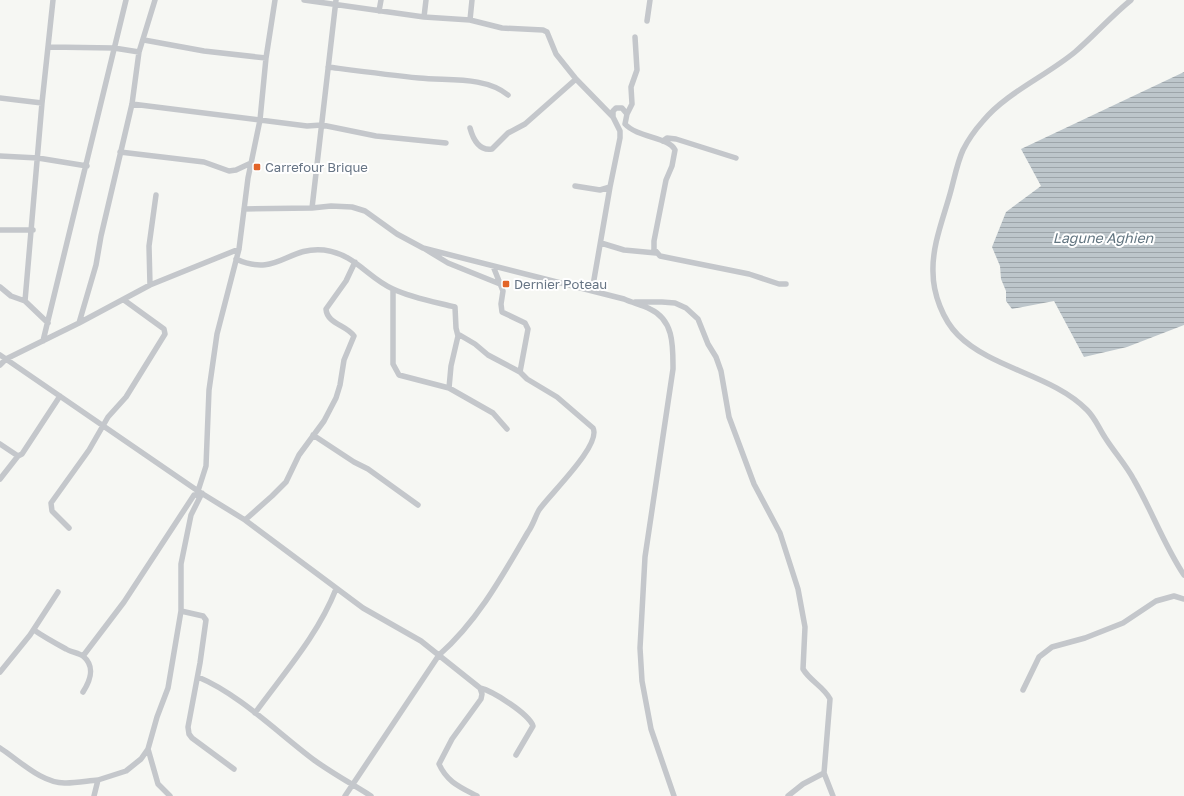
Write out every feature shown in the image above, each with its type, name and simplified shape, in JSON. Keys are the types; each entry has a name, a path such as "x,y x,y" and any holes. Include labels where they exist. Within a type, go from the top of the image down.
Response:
{"street":[{"path":"25,301 42,103 53,0"},
{"path":"43,341 126,0"},
{"path":"79,323 96,265 120,152 132,104 139,52 144,40 155,0"},
{"path":"0,748 39,775 54,782 65,783 98,780 126,771 141,759 148,750 156,717 168,688 181,611 181,564 191,514 199,494 206,466 209,390 217,334 238,249 251,162 260,120 266,58 275,0"},
{"path":"304,0 335,2 379,11 424,17 470,20 502,28 543,30 547,32 556,54 576,79 618,124 620,138 592,291"},
{"path":"379,11 381,0"},
{"path":"424,17 426,0"},
{"path":"470,20 472,0"},
{"path":"647,21 650,0"},
{"path":"1131,0 1075,52 1001,104 984,120 972,136 962,151 934,250 932,274 942,310 949,324 959,336 974,347 1072,397 1097,421 1104,437 1124,462 1135,481 1167,548 1184,575"},
{"path":"312,208 335,2"},
{"path":"624,122 632,104 631,88 637,70 635,37"},
{"path":"144,40 204,51 266,58"},
{"path":"49,47 114,48 139,52"},
{"path":"328,67 481,83 502,90 508,95"},
{"path":"470,128 472,135 479,146 486,149 492,149 508,133 525,124 576,79"},
{"path":"0,98 42,103"},
{"path":"132,104 307,126 322,125 376,136 446,143"},
{"path":"613,117 613,111 618,107 622,108 627,114"},
{"path":"618,124 624,122"},
{"path":"624,122 632,131 663,140 673,146 675,154 666,180 657,224 654,241 656,253"},
{"path":"663,140 667,138 676,139 736,158"},
{"path":"120,152 204,162 229,171 236,170 251,162"},
{"path":"0,156 38,158 86,166"},
{"path":"575,186 600,190 610,187"},
{"path":"150,285 149,246 156,195"},
{"path":"244,209 345,207 365,211 397,234 423,248 430,254 500,284"},
{"path":"0,230 32,230"},
{"path":"600,243 624,250 656,253 660,256 749,274 779,284 786,284"},
{"path":"423,248 631,302 659,314 669,327 673,346 672,382 652,501 645,557 640,648 642,681 651,729 674,796"},
{"path":"0,365 6,359 124,300 150,285 238,249"},
{"path":"236,259 248,264 262,266 273,264 302,252 324,250 344,255 393,289 455,307 457,309 456,328 458,334 451,366 449,388"},
{"path":"245,520 286,482 313,435 324,421 336,398 340,385 344,360 354,336 329,318 326,314 326,309 346,281 355,262"},
{"path":"493,266 503,291 501,304 502,312 525,323 528,329 520,372"},
{"path":"0,287 11,296 25,301 48,323"},
{"path":"393,289 394,369 399,375 449,388 493,413 507,429"},
{"path":"69,528 52,511 51,503 89,450 103,426 126,396 166,331 124,300"},
{"path":"631,302 675,303 686,308 698,319 708,344 716,357 721,371 729,416 754,484 780,533 798,589 805,627 803,669 806,675 828,694 830,699 824,773 833,796"},
{"path":"345,796 439,655 456,641 476,616 510,562 539,510 558,489 585,453 594,437 595,432 593,428 557,397 527,379 520,372 488,355 475,344 458,334"},
{"path":"0,355 199,494 245,520 362,608 421,641 480,688 494,694 531,721 533,726 531,732 516,755"},
{"path":"0,479 18,456 22,454 60,396"},
{"path":"313,435 354,462 368,469 418,505"},
{"path":"0,444 18,456"},
{"path":"83,656 124,602 194,496 199,494"},
{"path":"254,712 304,648 328,610 336,589"},
{"path":"0,672 34,630 58,592"},
{"path":"1023,690 1039,656 1052,647 1085,638 1123,623 1156,602 1174,596 1184,599"},
{"path":"181,611 203,616 206,620 198,677 188,727 189,734 192,738 234,769"},
{"path":"34,630 68,650 83,656 88,662 92,674 89,682 82,692"},
{"path":"198,677 254,712 315,760 370,796"},
{"path":"477,796 454,784 443,773 439,764 441,757 452,739 481,699 480,688"},
{"path":"148,750 158,784 170,796"},
{"path":"788,796 803,784 824,773"},
{"path":"94,796 98,780"}],"water":[{"name":"Lagune Aghien","path":"1184,72 1184,325 1127,347 1084,357 1054,301 1012,309 1006,301 1006,291 1001,279 1000,266 992,247 1006,212 1041,186 1021,149"}],"place":[{"name":"Carrefour Brique","path":"257,167"},
{"name":"Dernier Poteau","path":"506,284"}]}
